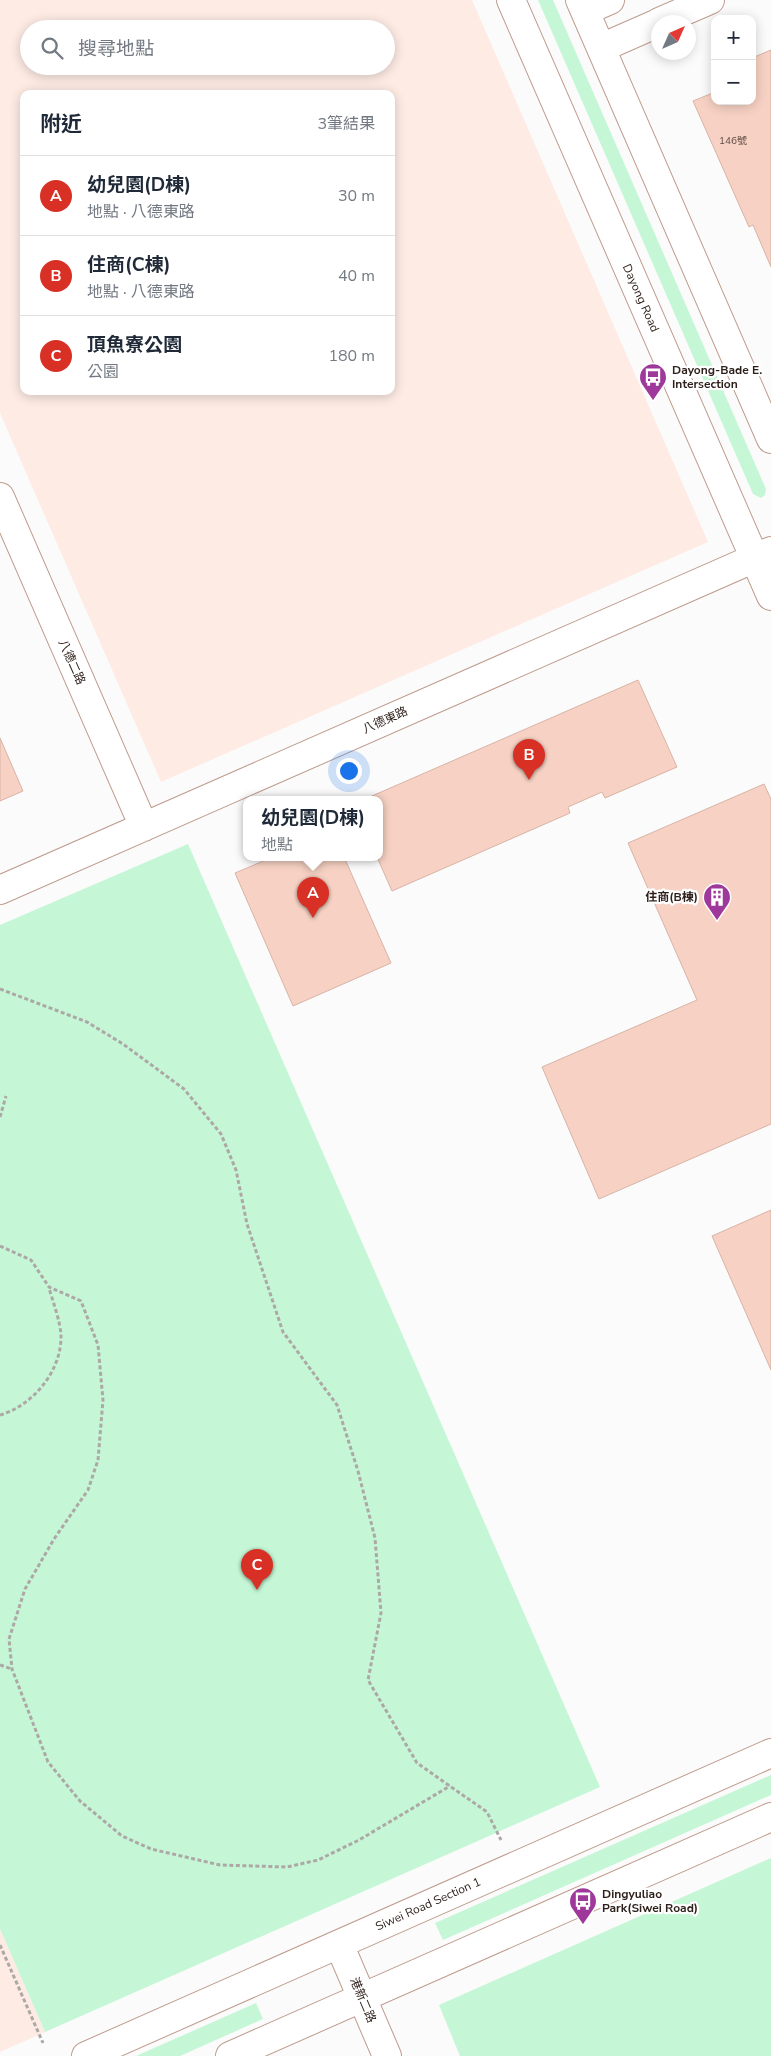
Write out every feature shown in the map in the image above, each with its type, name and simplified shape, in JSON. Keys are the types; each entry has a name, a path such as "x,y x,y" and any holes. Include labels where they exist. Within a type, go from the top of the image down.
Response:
{"street":[{"name":"Dayong Road","path":"511,0 763,555 771,596"},
{"path":"610,0 582,6 771,439"},
{"path":"677,15 710,0"},
{"path":"601,48 651,26"},
{"name":"八德二路","path":"0,497 144,827"},
{"name":"八德東路","path":"0,890 763,555"},
{"name":"Siwei Road Section 1","path":"86,2056 771,1753"},
{"path":"230,2056 771,1817"},
{"name":"港新二路","path":"339,1944 387,2056"}],"path":[{"path":"0,990 87,1022 123,1044 184,1090 221,1134 236,1170 247,1224 283,1332 336,1405 358,1471 375,1538 381,1613 368,1680 417,1763 487,1812 501,1840"},
{"path":"0,1117 6,1096"},
{"path":"0,1246 31,1260 49,1287 62,1336 59,1354 49,1378 29,1400 10,1413 0,1416"},
{"path":"49,1287 81,1301 98,1345 103,1400 98,1460 88,1490 54,1539 25,1589 9,1639 12,1669 48,1762 80,1801 122,1836 151,1849 220,1865 287,1867 318,1860 359,1840 450,1786"},
{"path":"0,1665 12,1669"},
{"path":"0,1945 43,2043"}],"shaded area":[{"path":"0,0 472,0 708,542 161,782 0,413"},
{"path":"0,1929 45,2032 0,2052"}],"green space":[{"path":"538,0 553,0 766,489 765,495 761,498 753,494"},
{"path":"188,844 600,1787 45,2032 0,1929 0,925"},
{"path":"771,1775 771,1795 443,1940 435,1923"},
{"path":"771,1858 771,2056 460,2056 439,2005"},
{"path":"256,2003 263,2019 180,2056 136,2056"}],"building":[{"path":"771,50 771,267 753,225 749,227 693,101 711,94 711,105 756,105 756,56"},
{"path":"638,680 677,767 605,798 602,792 568,807 570,813 392,891 379,861 383,861 383,796 372,796"},
{"path":"0,738 23,791 0,801"},
{"name":"住商(B棟)","path":"764,784 771,799 771,1124 599,1199 542,1067 697,1000 628,843"},
{"path":"264,861 346,861 391,963 293,1006 235,873"},
{"path":"771,1210 771,1370 712,1236"}],"place":[{"name":"Dayong-Bade E. Intersection","path":"653,401"},
{"name":"住商(C棟)","path":"529,780"},
{"name":"幼兒園(D棟)","path":"313,918"},
{"name":"住商(B棟)","path":"717,921"},
{"name":"頂魚寮公園","path":"257,1590"},
{"name":"Dingyuliao Park(Siwei Road)","path":"583,1925"}]}
